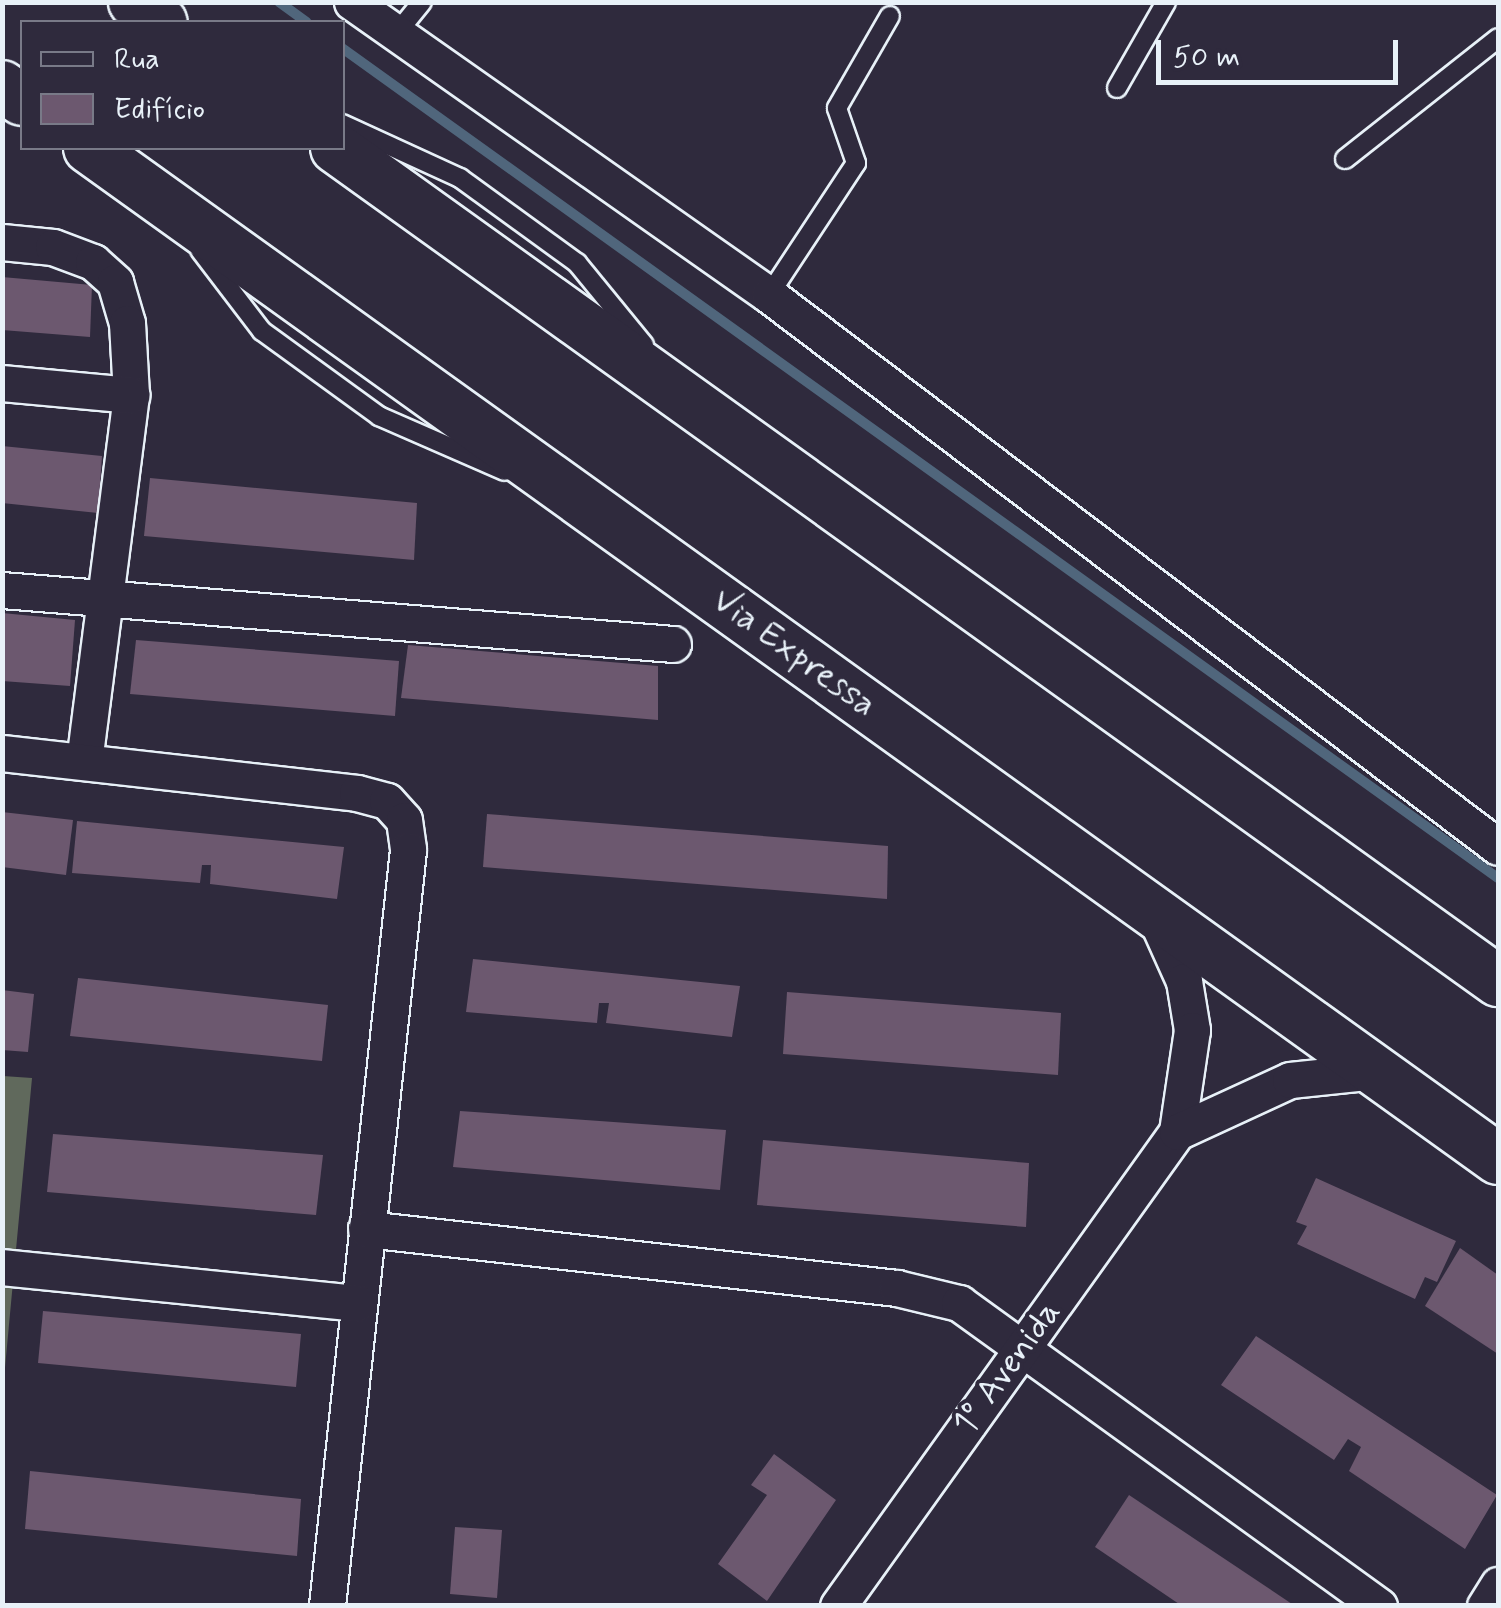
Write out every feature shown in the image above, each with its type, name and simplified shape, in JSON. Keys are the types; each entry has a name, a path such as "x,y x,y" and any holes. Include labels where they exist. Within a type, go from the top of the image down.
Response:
{"main road":[{"path":"134,2 159,20"},
{"name":"Via Expressa","path":"92,150 1498,1158"},
{"path":"339,150 1498,982"}],"street":[{"path":"352,2 769,295 1498,847"},
{"path":"2,242 53,247 92,262 115,282 127,323 131,395 84,760"},
{"path":"2,383 131,395"},
{"path":"2,590 672,644"},
{"path":"2,752 357,794 387,802 404,820 408,850 327,1606"},
{"path":"1153,911 1184,981 1192,1030 1177,1132"},
{"path":"1177,1132 1290,1080 1376,1071"},
{"name":"1º Avenida","path":"838,1606 1177,1132"},
{"path":"366,1229 896,1288 959,1302 1024,1343 1380,1606"},
{"path":"2,1267 358,1303"},
{"path":"1485,1606 1498,1585"}],"lane":[{"path":"396,34 422,2"},
{"path":"1117,88 1166,2"},
{"path":"769,295 856,163 837,108 890,16"},
{"path":"1345,159 1498,38"},
{"path":"345,125 460,178 577,264 688,400"}],"green space":[{"path":"3,1076 32,1078 3,1389"}],"building":[{"path":"2,277 92,285 90,337 2,330"},
{"path":"2,446 102,456 98,513 2,503"},
{"path":"150,478 417,503 414,560 144,536"},
{"path":"2,613 75,620 70,686 2,681"},
{"path":"136,640 399,661 395,716 130,694"},
{"path":"408,645 658,666 658,720 401,698"},
{"path":"2,812 73,820 66,875 2,867"},
{"path":"487,814 888,846 887,899 483,867"},
{"path":"77,821 344,847 337,899 210,884 211,865 202,865 200,883 72,873"},
{"path":"473,959 740,986 732,1037 606,1023 609,1003 599,1003 597,1023 466,1012"},
{"path":"78,978 328,1005 322,1061 70,1036"},
{"path":"2,990 34,994 28,1052 2,1050"},
{"path":"787,992 1061,1013 1058,1075 783,1054"},
{"path":"460,1111 726,1130 720,1190 453,1167"},
{"path":"53,1134 323,1155 316,1215 47,1192"},
{"path":"763,1140 1029,1163 1026,1227 757,1205"},
{"path":"1316,1178 1456,1241 1437,1282 1425,1277 1415,1299 1297,1244 1307,1226 1296,1222"},
{"path":"1460,1248 1498,1275 1498,1354 1425,1306"},
{"path":"43,1311 301,1334 296,1387 38,1363"},
{"path":"1256,1336 1497,1495 1465,1549 1349,1471 1361,1447 1348,1439 1334,1460 1221,1385"},
{"path":"774,1454 836,1500 767,1601 718,1564 767,1495 751,1485"},
{"path":"30,1471 301,1499 297,1556 25,1529"},
{"path":"1129,1495 1295,1606 1182,1606 1095,1547"},
{"path":"455,1527 502,1530 497,1598 450,1594"}],"waterway":[{"path":"279,2 304,20"},
{"path":"345,50 1498,878"}]}
